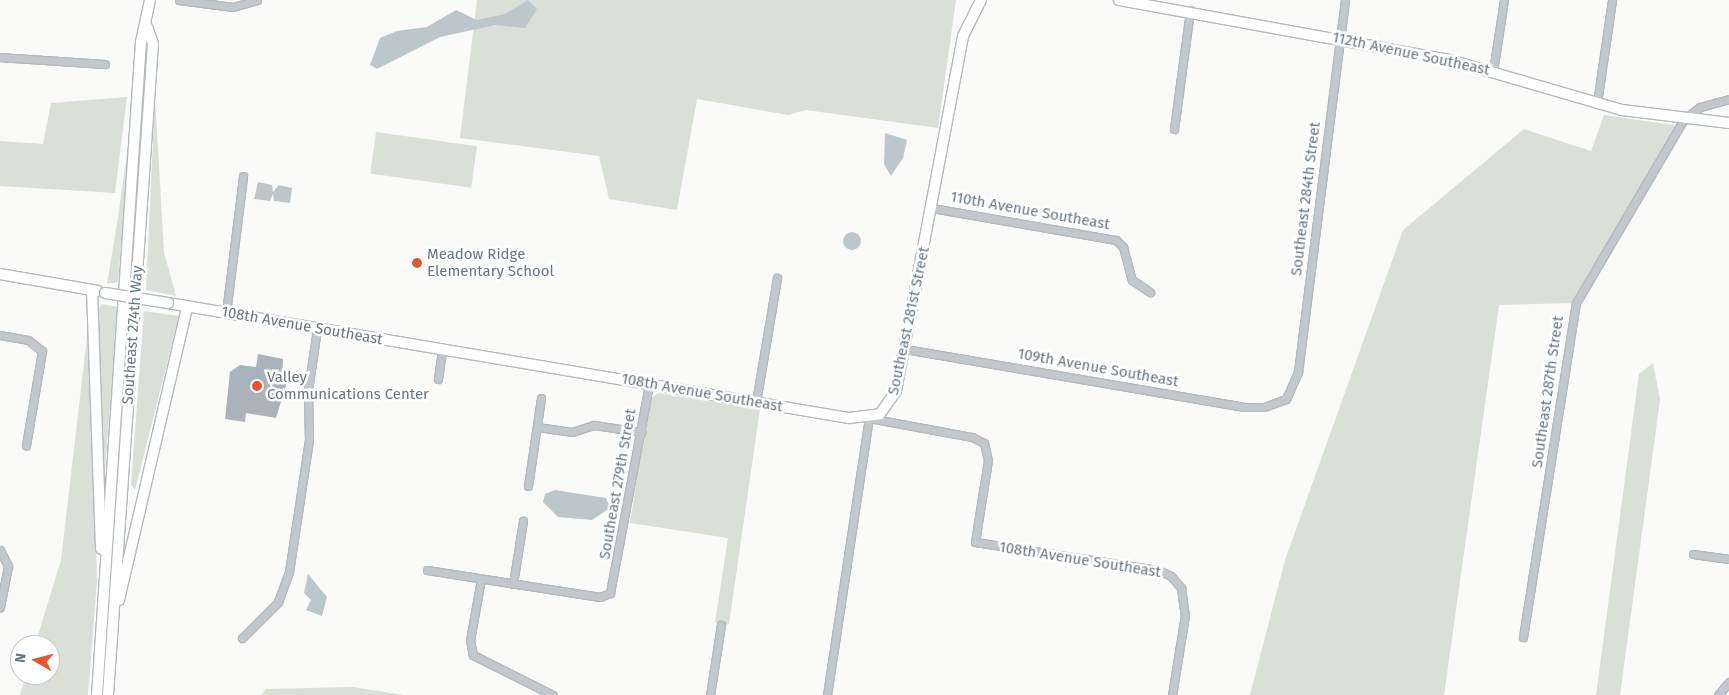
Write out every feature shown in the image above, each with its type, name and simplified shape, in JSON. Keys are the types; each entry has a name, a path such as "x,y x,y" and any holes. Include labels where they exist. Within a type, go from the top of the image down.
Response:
{"main road":[{"name":"Southeast 274th Way","path":"103,608 141,52 147,27 150,0"},
{"name":"Southeast 281st Street","path":"869,418 892,402 905,349 963,36 981,0"},
{"name":"112th Avenue Southeast","path":"1119,0 1190,10 1493,71 1598,103 1684,119 1729,123"},
{"name":"Southeast 274th Way","path":"111,645 153,44 147,27"},
{"name":"108th Avenue Southeast","path":"0,274 442,350 756,402 869,418"},
{"path":"92,290 103,608 97,695"},
{"path":"108,695 111,645 187,307"}],"street":[{"path":"179,0 233,7 257,0"},
{"name":"Southeast 284th Street","path":"1286,399 1298,372 1345,0"},
{"path":"1493,71 1504,0"},
{"path":"1598,103 1612,0"},
{"path":"1174,128 1190,10"},
{"path":"0,57 105,64"},
{"path":"1684,119 1700,107 1729,99"},
{"name":"Southeast 287th Street","path":"1523,637 1576,303 1684,119"},
{"path":"226,313 243,176"},
{"name":"110th Avenue Southeast","path":"932,208 1116,240 1123,247 1132,280 1150,292"},
{"path":"756,402 778,278"},
{"path":"242,638 278,602 289,572 309,439 308,390 317,329"},
{"path":"0,335 28,340 39,347 43,358 26,446"},
{"name":"109th Avenue Southeast","path":"905,349 1243,407 1264,407 1286,399"},
{"path":"438,379 442,350"},
{"name":"Southeast 279th Street","path":"513,584 600,597 614,589 649,384"},
{"path":"528,486 541,398"},
{"path":"827,695 869,418"},
{"name":"108th Avenue Southeast","path":"869,418 972,437 984,444 988,460 975,542 1158,570 1172,576 1181,588 1185,615 1172,695"},
{"path":"537,427 575,432 594,425 641,432"},
{"path":"428,570 513,584 523,520"},
{"path":"0,607 8,566 2,552"},
{"path":"1692,554 1729,559"},
{"path":"481,579 470,640 473,655 553,695"},
{"path":"710,695 721,625"},
{"path":"1718,695 1729,682"}],"shaded area":[{"path":"477,0 956,0 938,128 806,110 788,115 697,99 677,210 609,199 599,156 460,138"},
{"path":"528,0 537,9 525,28 495,25 440,37 377,69 370,65 380,38 397,31 427,27 456,10 477,20 505,14"},
{"path":"127,97 115,193 0,186 0,141 43,144 51,103"},
{"path":"155,97 164,252 176,296 146,290"},
{"path":"1604,115 1680,126 1576,303 1499,305 1444,695 1250,695 1285,560 1403,230 1524,129 1591,151"},
{"path":"132,118 118,282 107,284 118,217"},
{"path":"376,132 477,146 471,188 370,174"},
{"path":"885,133 907,140 903,158 891,176 884,164"},
{"path":"258,182 272,185 273,192 279,185 292,188 290,203 274,201 273,194 270,201 254,199"},
{"path":"848,232 856,232 861,237 859,248 848,250 843,245 843,237"},
{"path":"101,304 118,307 104,483 98,313"},
{"path":"144,311 179,316 135,490 131,485"},
{"path":"89,320 97,581 88,695 20,695 23,685 60,685 60,635 38,635 61,560"},
{"path":"1653,363 1660,400 1620,695 1596,695 1639,374"},
{"path":"658,393 760,409 729,624 715,622 728,538 630,523 649,400"},
{"path":"555,490 606,498 610,508 592,520 558,517 543,502 545,494"},
{"path":"308,574 327,597 322,616 306,610 311,600 304,593"},
{"path":"353,687 403,695 261,695 266,689"}],"building":[{"name":"Valley Communications Center","path":"258,354 283,359 282,381 287,382 276,418 246,413 245,422 225,419 230,372 240,365 256,367"}],"place":[{"name":"Meadow Ridge Elementary School","path":"417,263"},
{"name":"Valley Communications Center","path":"257,386"}]}
